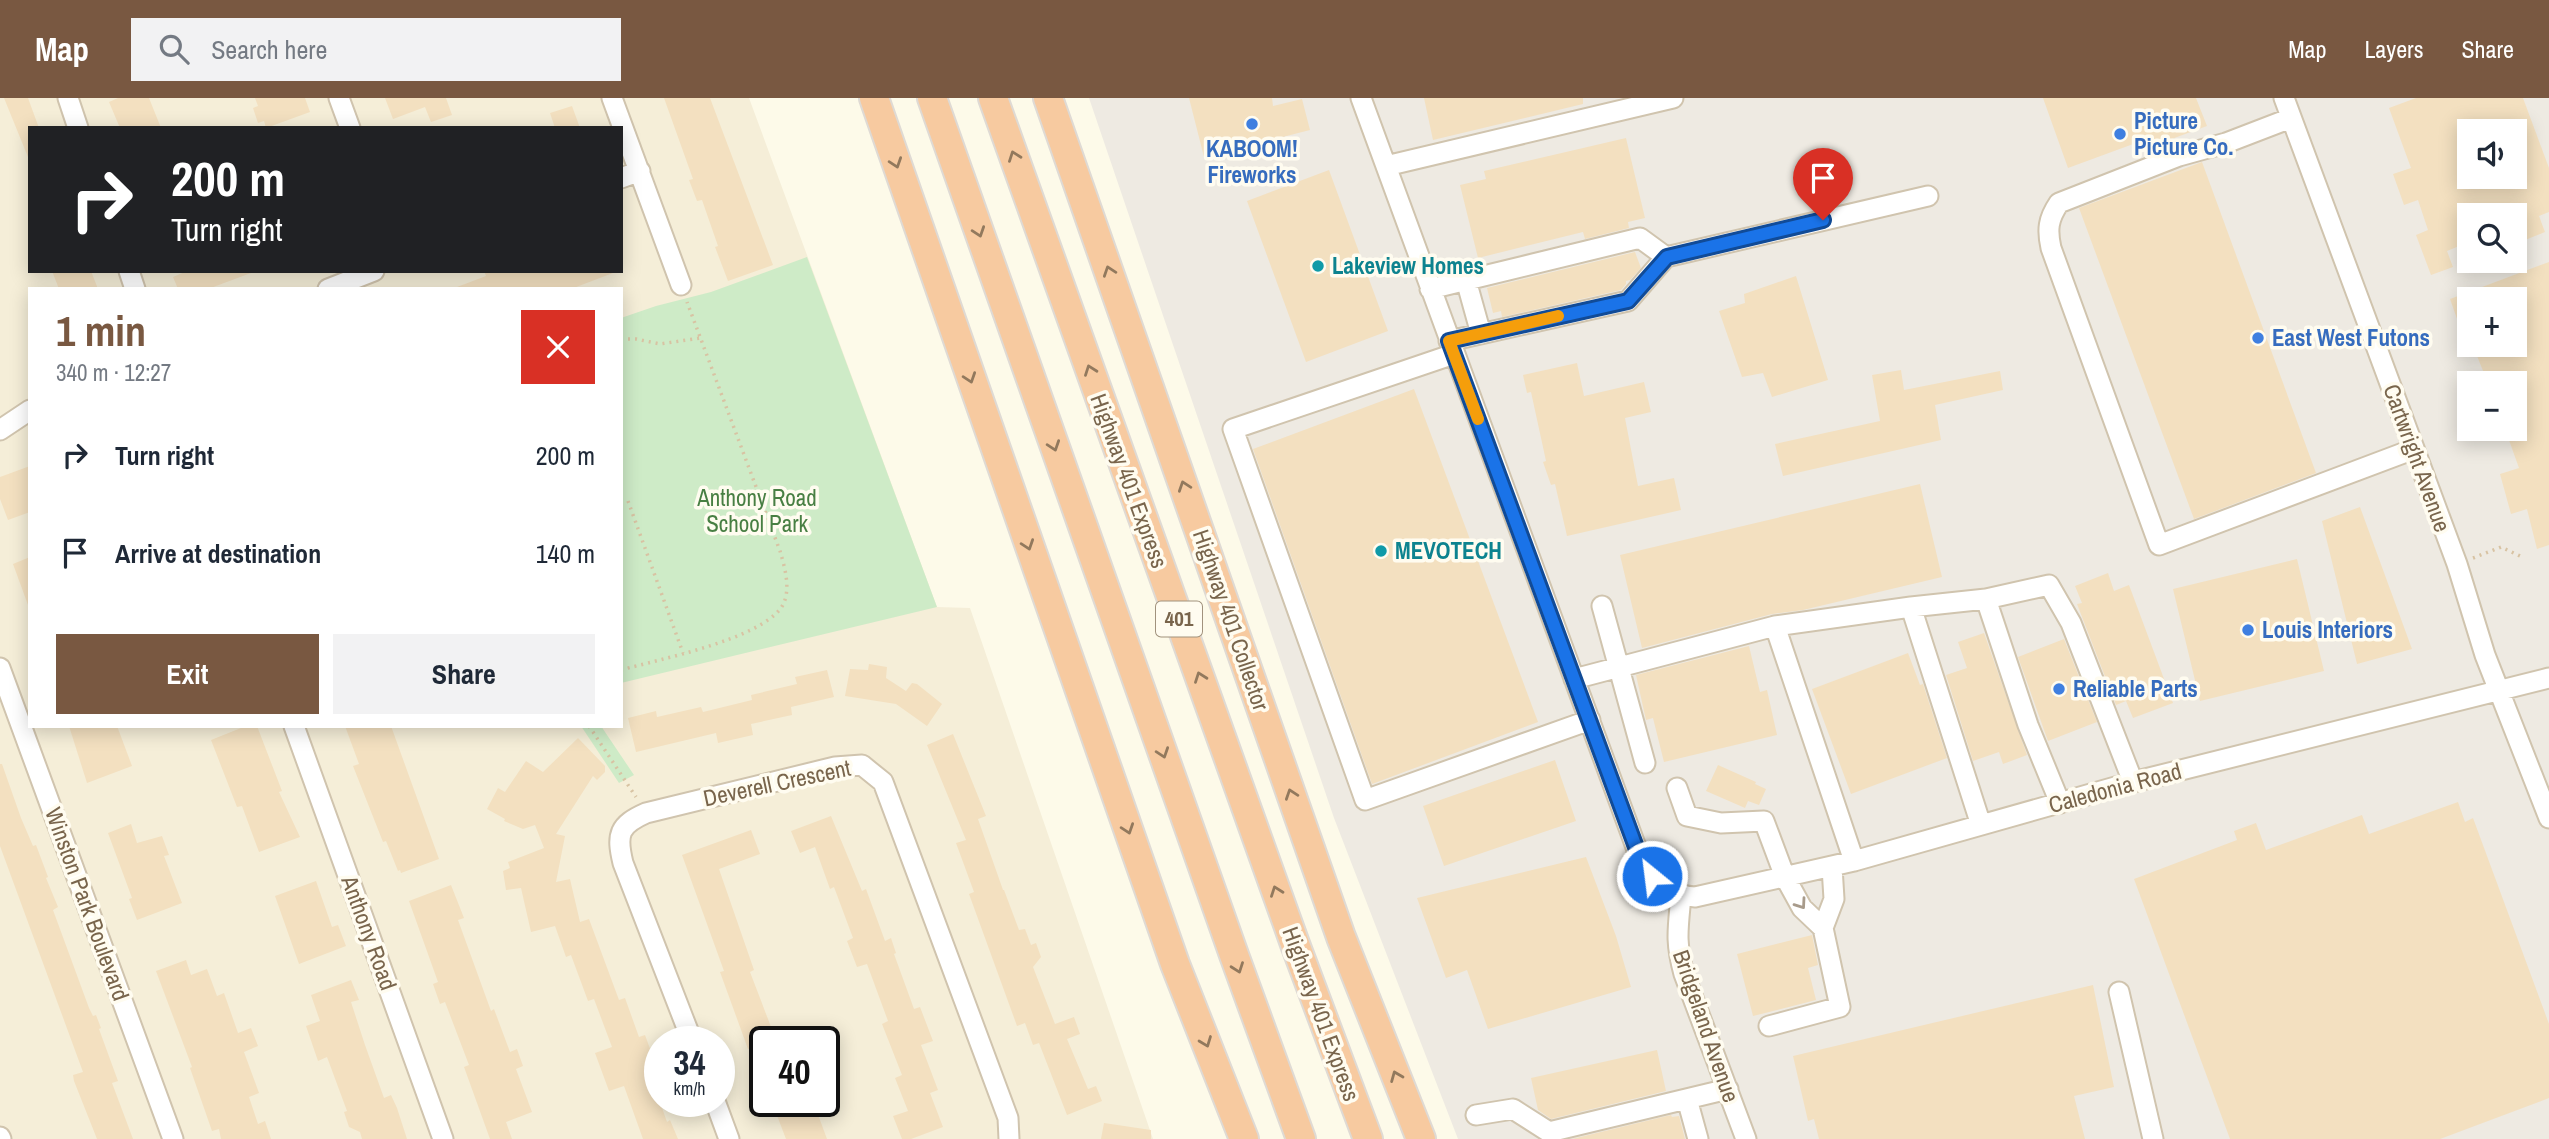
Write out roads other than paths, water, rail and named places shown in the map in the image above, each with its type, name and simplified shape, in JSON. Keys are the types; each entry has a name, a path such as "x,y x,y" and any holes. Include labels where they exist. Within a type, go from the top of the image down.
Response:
{"highway":[{"path":"874,98 1175,964 1244,1139"},
{"name":"401","path":"932,98 1224,929 1301,1139"},
{"name":"Highway 401 Express","path":"993,98 1295,944 1368,1139"},
{"name":"Highway 401 Collector","path":"1048,98 1341,937 1422,1139"}],"street":[{"path":"68,98 77,126"},
{"path":"339,98 349,126"},
{"path":"612,98 619,126"},
{"path":"1361,98 1640,858 1663,887 1681,896"},
{"path":"1386,166 1673,98"},
{"name":"Cartwright Avenue","path":"2284,98 2456,564 2498,690 2549,818"},
{"path":"2291,118 2226,143 2179,156 2059,203 2051,215 2047,231 2051,248 2159,545 2414,449"},
{"path":"623,142 631,174 681,285"},
{"path":"1590,720 1365,800 1233,429 1481,334 1628,301 1667,257 1928,196"},
{"path":"1430,289 1640,238 1667,257"},
{"path":"333,287 369,273"},
{"path":"1466,280 1481,334"},
{"path":"0,429 28,411"},
{"path":"1574,679 1776,626 1986,599 2049,585 2071,623 2133,782"},
{"path":"1986,599 2028,725 2060,803"},
{"path":"1602,606 1645,763"},
{"path":"1911,607 1981,825"},
{"path":"1776,626 1854,862"},
{"name":"Winston Park Boulevard","path":"0,668 173,1139"},
{"name":"Caledonia Road","path":"1681,896 1695,897 1854,862 2133,782 2549,678"},
{"name":"Anthony Road","path":"295,728 443,1139"},
{"name":"Deverell Crescent","path":"686,1026 623,863 619,845 620,834 629,821 646,813 835,767 862,765 883,782 1008,1118 1009,1139"},
{"path":"1677,788 1687,816 1721,823 1764,821 1785,877 1801,908 1823,928"},
{"path":"1769,1026 1840,1007 1823,928 1834,900 1832,867"},
{"name":"Bridgeland Avenue","path":"1681,896 1676,935 1684,974 1746,1139"},
{"path":"2119,992 2153,1139"},
{"path":"1476,1115 1513,1109 1545,1136 1728,1089"},
{"path":"1687,1099 1698,1139"},
{"path":"721,1117 729,1139"}],"place":[{"name":"KABOOM! Fireworks","path":"1252,124"},
{"name":"Picture Picture Co.","path":"2120,134"},
{"name":"Lakeview Homes","path":"1318,266"},
{"name":"East West Futons","path":"2258,338"},
{"name":"MEVOTECH","path":"1381,551"},
{"name":"Louis Interiors","path":"2248,630"},
{"name":"Reliable Parts","path":"2059,689"}],"park label":[{"name":"Anthony Road School Park","path":"757,511"}]}
